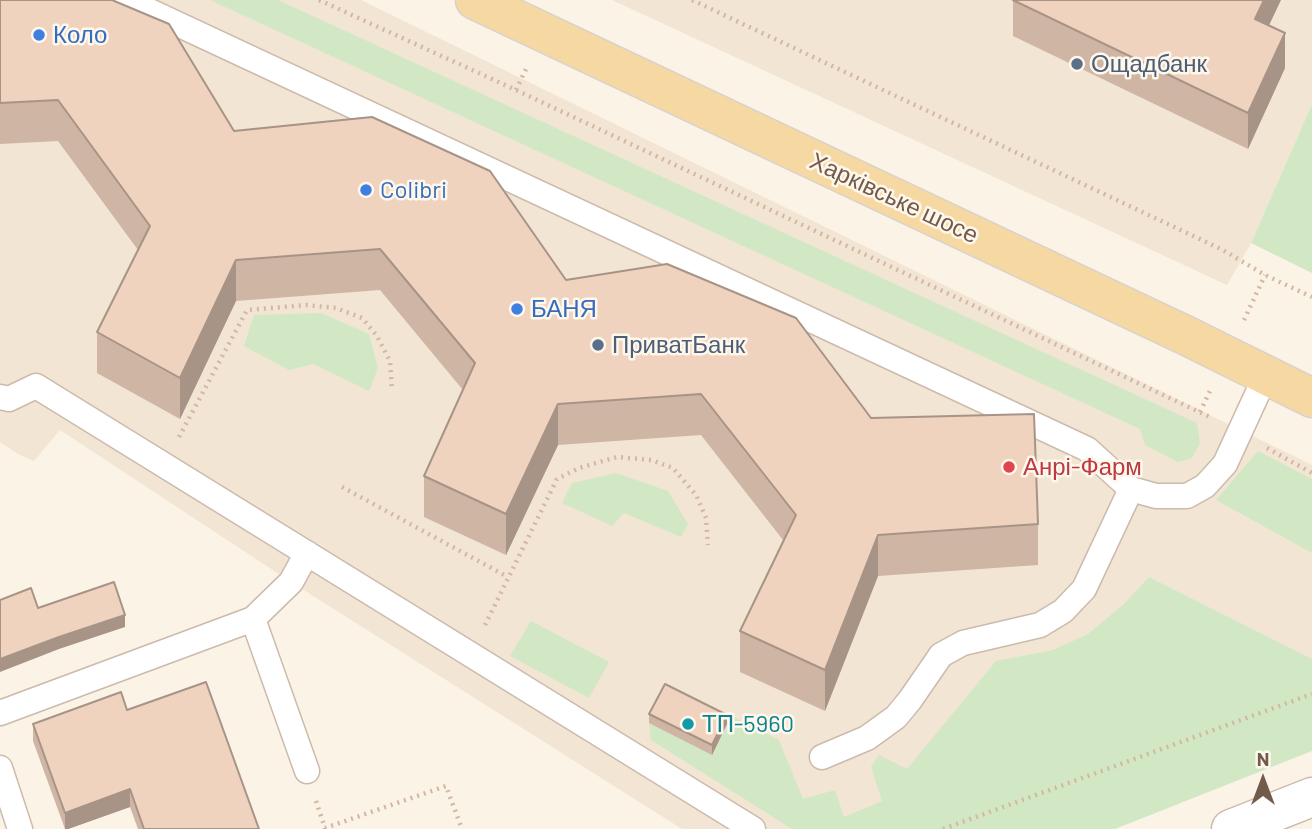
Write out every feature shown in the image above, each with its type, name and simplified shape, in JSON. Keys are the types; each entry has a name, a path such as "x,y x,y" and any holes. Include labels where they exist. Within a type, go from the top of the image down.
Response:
{"main road":[{"name":"Харківське шосе","path":"475,0 1312,398"}],"street":[{"path":"1231,829 1312,797"}],"lane":[{"path":"126,0 1087,449 1131,489 1156,496 1187,496 1206,486 1225,464 1266,375"},
{"path":"0,397 9,399 36,386 752,829"},
{"path":"822,757 867,738 896,718 941,655 962,643 1040,625 1063,611 1084,589 1131,489"},
{"path":"0,713 253,619 291,582 307,553"},
{"path":"253,619 307,771"},
{"path":"0,768 20,829"}],"path":[{"path":"319,0 529,96 1239,432 1312,473"},
{"path":"692,0 1223,250 1312,298"},
{"path":"159,461 173,448 247,310 306,305 336,308 362,318 377,336 390,361 392,390"},
{"path":"471,654 557,479 579,468 617,457 650,460 673,468 696,495 706,518 708,545"},
{"path":"342,487 509,577"},
{"path":"943,829 1312,694"},
{"path":"307,771 325,828 446,786 462,829"}],"shaded area":[{"path":"0,0 361,0 1312,465 1312,742 1082,829 682,829 291,582 60,430 34,461 18,454 0,442"},
{"path":"612,0 1312,0 1312,104 1251,243 1227,285"}],"green space":[{"path":"210,0 278,0 1197,423 1200,443 1192,458 1178,462 1145,445 1140,429"},
{"path":"1312,104 1312,273 1251,243"},
{"path":"321,313 369,334 378,368 369,391 313,364 289,370 244,346 254,315"},
{"path":"1258,451 1312,479 1312,553 1216,500"},
{"path":"616,473 668,491 688,524 681,537 624,513 612,526 562,503 572,483"},
{"path":"1149,577 1312,659 1312,751 1115,829 792,829 651,740 649,723 712,754 732,716 779,740 803,799 835,790 844,817 882,801 871,767 879,755 907,769 996,661 1053,650 1088,634 1123,605"},
{"path":"531,621 609,662 589,698 510,656"}],"building":[{"path":"0,0 112,0 169,24 234,131 372,117 490,171 566,280 667,264 796,318 871,418 1034,414 1038,524 878,535 825,670 740,631 796,515 701,394 558,404 506,514 424,476 475,363 380,249 236,260 180,378 97,332 150,226 58,100 0,103"},
{"path":"1013,0 1264,0 1255,19 1285,33 1248,113"},
{"path":"114,582 125,615 0,659 0,600 31,588 38,608"},
{"path":"206,682 259,829 144,829 130,789 65,813 33,724 121,692 127,710"},
{"name":"ТП-5960","path":"665,684 727,715 712,745 649,714"}],"place":[{"name":"Коло","path":"39,35"},
{"name":"Ощадбанк","path":"1077,64"},
{"name":"Colibri","path":"366,190"},
{"name":"БАНЯ","path":"517,309"},
{"name":"ПриватБанк","path":"598,345"},
{"name":"Анрі-Фарм","path":"1009,467"},
{"name":"ТП-5960","path":"688,724"}]}
